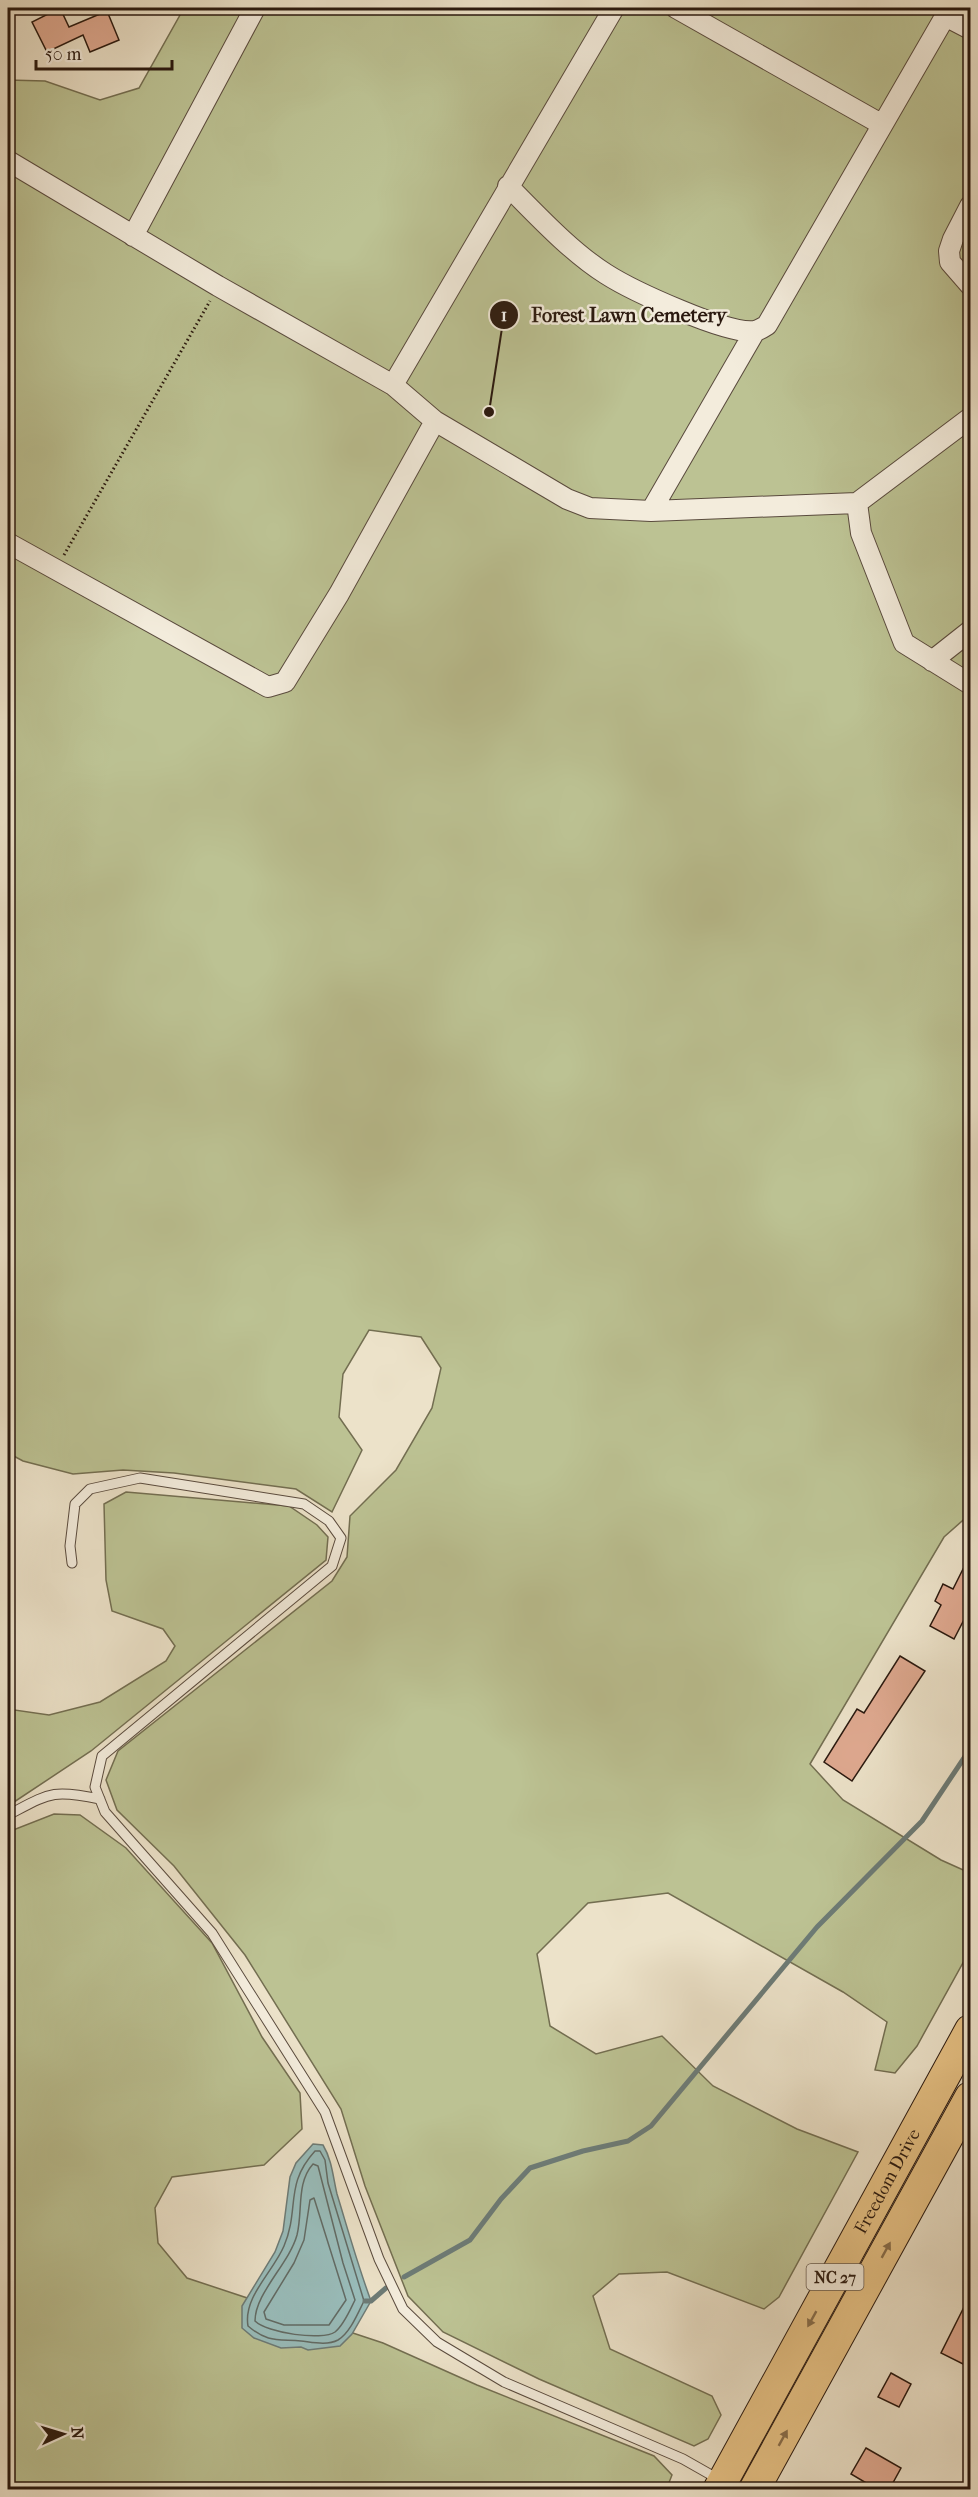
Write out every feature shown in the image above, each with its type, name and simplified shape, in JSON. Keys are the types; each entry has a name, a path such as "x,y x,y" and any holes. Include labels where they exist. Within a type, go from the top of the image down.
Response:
{"main road":[{"name":"Freedom Drive","path":"720,2485 961,2069 970,2030"},
{"name":"Freedom Drive","path":"754,2490 970,2097"}],"street":[{"path":"133,236 255,8"},
{"path":"393,385 614,8"},
{"path":"676,8 881,124"},
{"path":"651,511 755,331 767,325 947,12 970,29"},
{"path":"8,166 10,162 218,286 393,385 435,421 567,500 590,508 651,511 857,503 970,418"},
{"path":"508,186 544,223 606,274 676,310 732,328 755,331"},
{"path":"970,206 949,250 950,262 970,285"},
{"path":"8,543 268,687 285,682 339,594 435,421"},
{"path":"857,503 861,533 904,643 970,684"},
{"path":"932,661 970,631"}],"lane":[{"path":"72,1563 70,1546 75,1504 90,1489 140,1478 304,1504 329,1521 341,1538 332,1566 102,1756 95,1787 105,1812 212,1933 325,2112 379,2259 403,2309 437,2342 504,2382 683,2459 720,2485"},
{"path":"8,1815 45,1796 64,1791 100,1798"}],"path":[{"path":"56,570 218,286"}],"green space":[{"path":"184,8 970,8 970,1514 944,1537 810,1764 843,1800 941,1860 970,1873 970,1950 917,2046 895,2073 875,2070 887,2022 843,1992 668,1893 588,1903 537,1954 550,2026 596,2054 662,2036 713,2086 797,2129 858,2152 779,2297 764,2309 667,2272 619,2274 593,2296 610,2349 712,2396 721,2415 708,2439 694,2446 539,2379 443,2332 408,2296 365,2186 341,2109 245,1955 174,1866 117,1810 106,1780 118,1751 332,1581 347,1557 350,1516 396,1470 432,1408 441,1368 421,1337 369,1330 343,1374 339,1417 362,1450 332,1512 296,1489 174,1473 123,1470 73,1474 23,1461 8,1453 8,80 45,81 100,100 139,88"},
{"path":"126,1492 289,1506 317,1525 328,1537 326,1560 91,1751 8,1806 8,1709 49,1715 100,1702 166,1661 175,1646 163,1629 112,1611 106,1580 104,1504"},
{"path":"54,1814 80,1815 126,1848 212,1943 262,2037 300,2093 302,2129 264,2165 172,2177 155,2208 158,2243 187,2278 383,2343 477,2385 654,2456 672,2475 666,2490 8,2490 8,1832"}],"water":[{"path":"313,2144 323,2145 328,2157 357,2261 371,2301 352,2334 340,2346 308,2350 301,2347 281,2348 254,2338 242,2328 242,2306 275,2252 283,2231 290,2177 296,2163"}],"building":[{"path":"60,8 69,27 107,11 119,40 90,52 83,35 47,52 32,22"},
{"path":"970,1555 970,1608 954,1639 930,1626 941,1605 935,1601 943,1584 953,1589"},
{"path":"900,1656 925,1671 852,1781 824,1762 857,1709 864,1713"},
{"path":"970,2295 970,2349 963,2364 941,2353"},
{"path":"891,2373 911,2384 899,2407 878,2397"},
{"path":"866,2448 901,2468 889,2490 878,2490 851,2474"}],"waterway":[{"path":"404,2277 470,2240 501,2199 530,2168 583,2151 628,2141 651,2126 817,1927 922,1821 970,1749"},
{"path":"365,2301 371,2301 386,2288"}],"place":[{"name":"Forest Lawn Cemetery","path":"489,412"}]}
